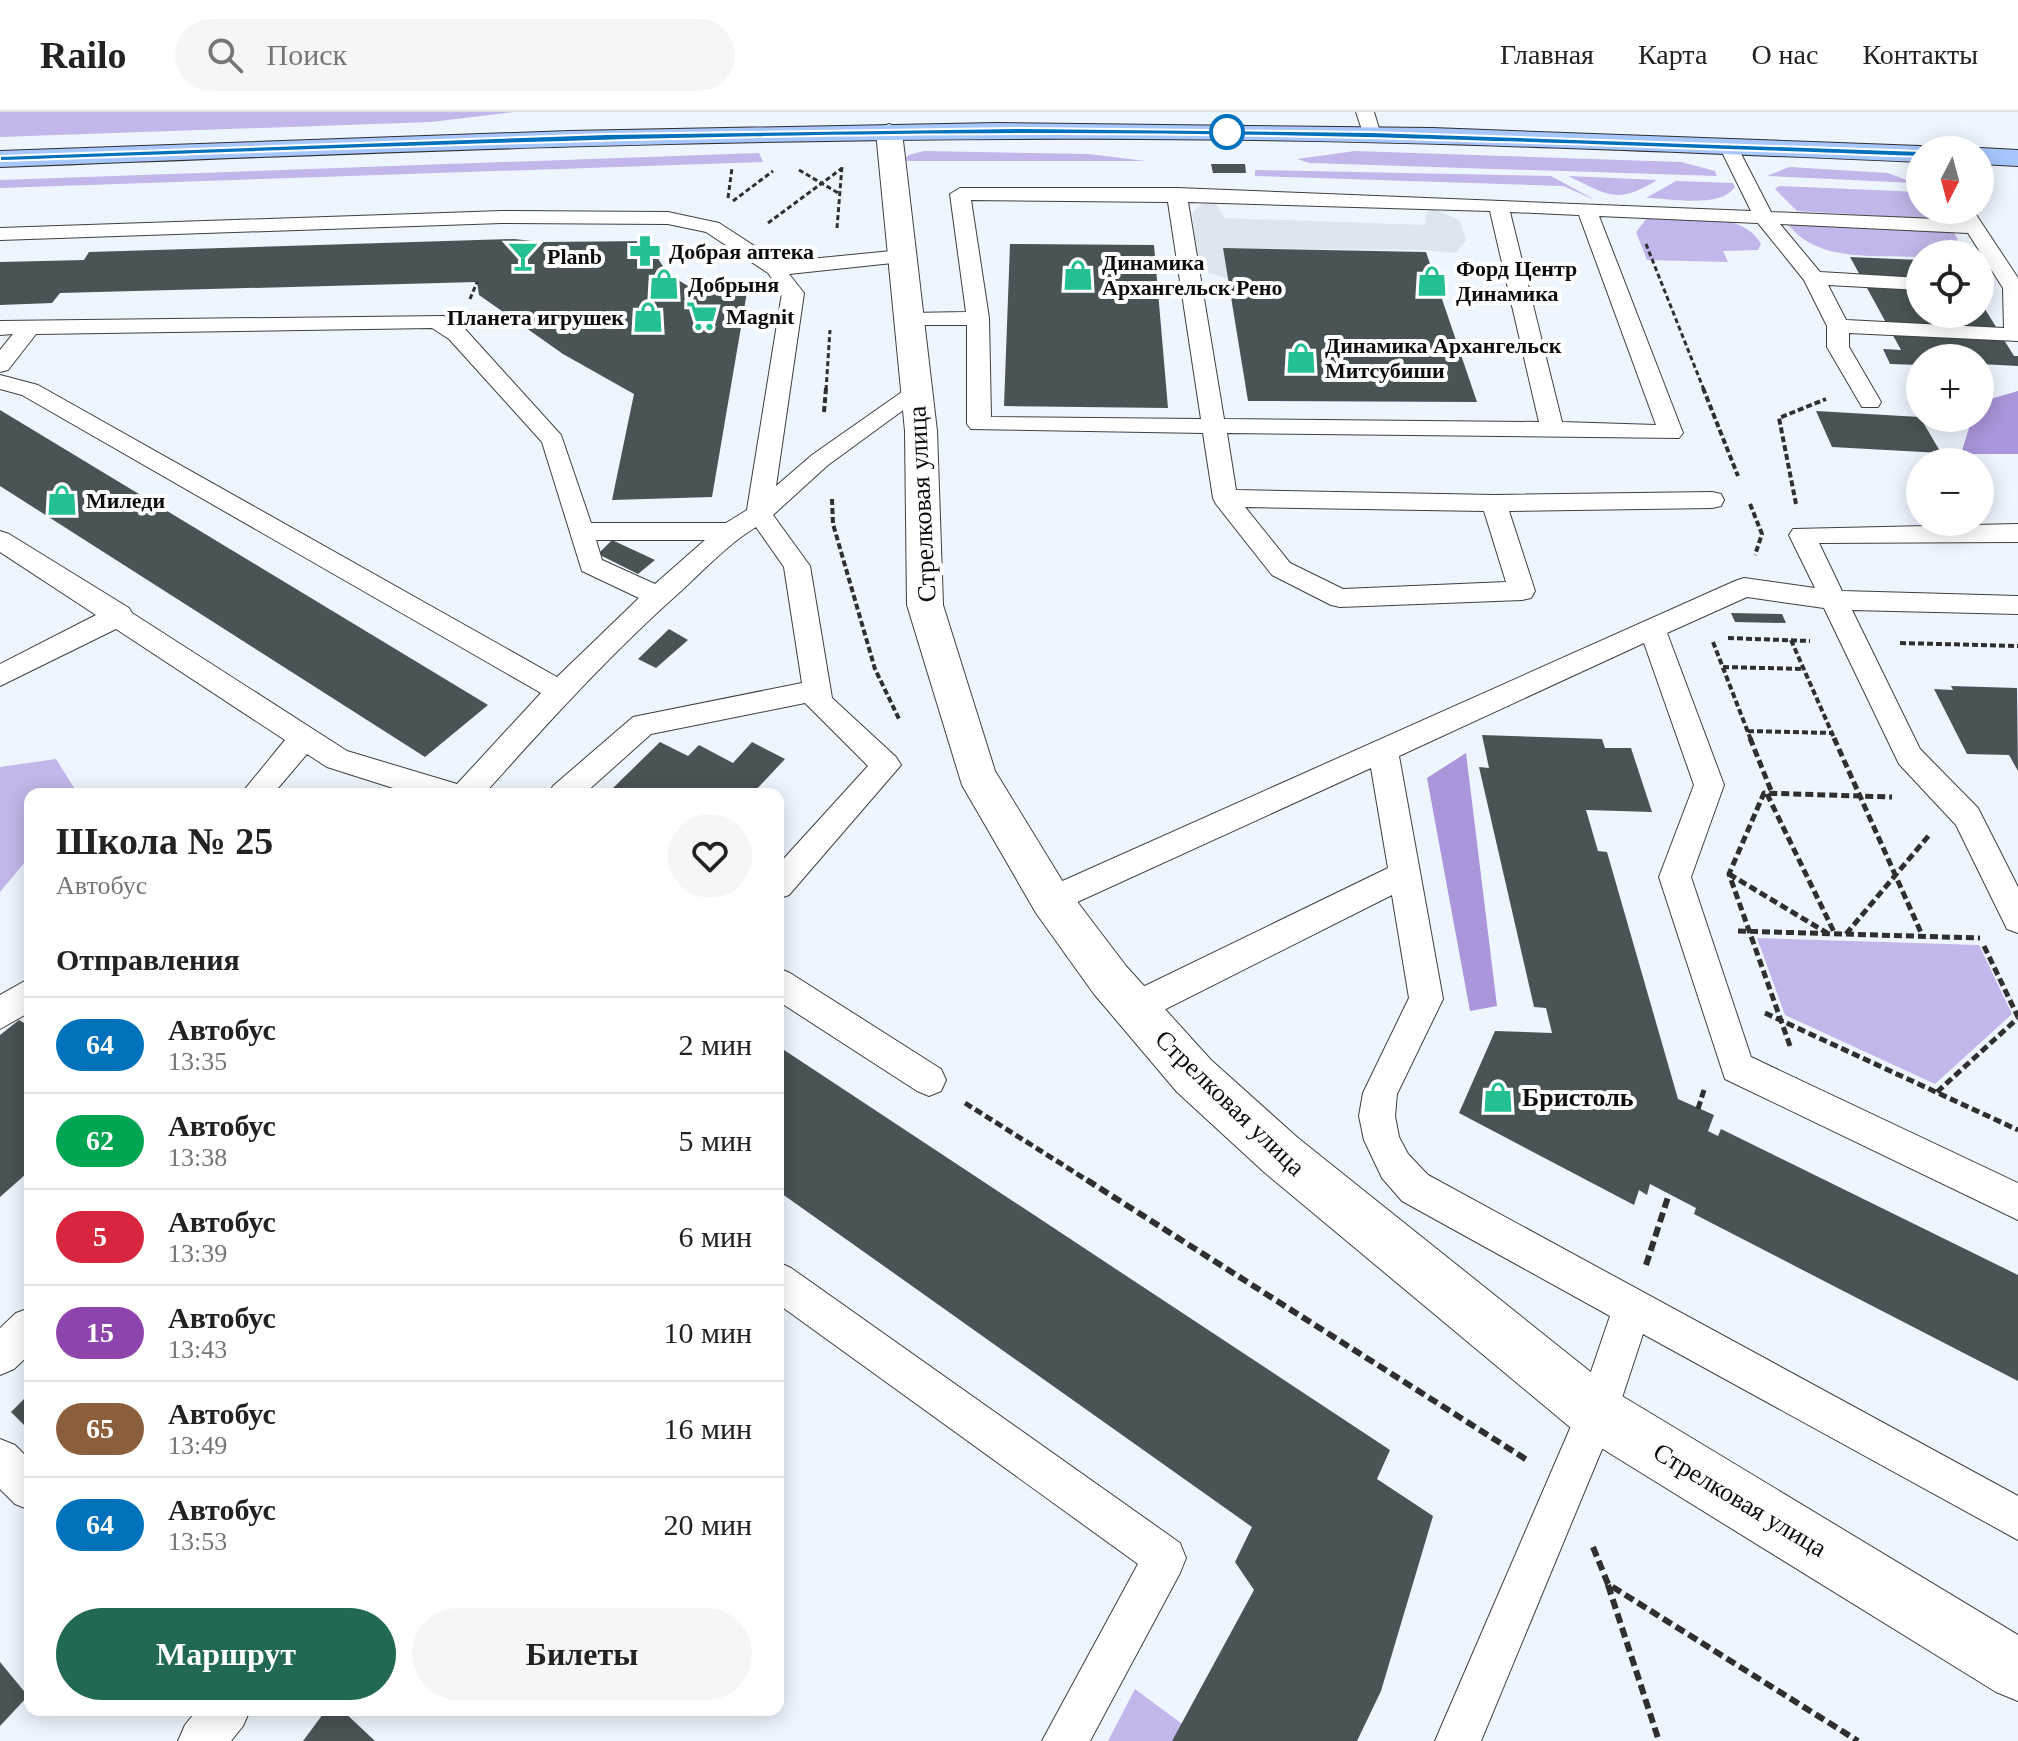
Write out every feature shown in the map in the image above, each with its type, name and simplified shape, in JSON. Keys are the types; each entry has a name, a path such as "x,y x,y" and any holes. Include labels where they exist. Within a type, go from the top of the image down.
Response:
{"main road":[{"path":"0,159 565,137 1368,123 1728,146 1906,153"},
{"path":"1994,157 2018,158"}],"street":[{"name":"Стрелковая улица","path":"889,132 921,431 925,605 976,774 1051,900 1134,1008 1194,1076 1281,1155 1597,1413 2018,1670"}],"lane":[{"path":"1728,146 1764,217 1814,278 1838,326 1838,347 1865,394"},
{"path":"1586,208 1671,433 1212,424 979,424 978,318 960,194 1177,194 1586,208 1764,217 1906,218"},
{"path":"1177,194 1225,498 1281,569 1340,598 1522,591 1494,503"},
{"path":"1498,205 1552,429"},
{"path":"0,234 408,219 668,218 712,227 775,269 793,293 759,514 797,566 819,702 886,765 784,879"},
{"path":"1838,326 2015,335 2014,288 1972,224"},
{"path":"775,269 902,256"},
{"path":"1814,278 1906,283"},
{"path":"1994,287 2014,288"},
{"path":"1826,303 1858,304"},
{"path":"1994,312 2015,313"},
{"path":"909,319 978,318"},
{"path":"0,328 436,321 457,334 553,440 591,565 658,596"},
{"path":"0,365 30,327"},
{"path":"0,382 30,390 560,691"},
{"path":"471,788 560,691 658,596 731,531 759,514 820,460 917,392"},
{"path":"1225,498 1494,503 1712,500"},
{"path":"581,532 731,531"},
{"path":"2018,533 1802,535 1909,756 1967,817 2018,919"},
{"path":"0,540 120,615 337,759 431,788"},
{"path":"1051,900 1744,587 1833,600 2018,605"},
{"path":"0,676 120,615"},
{"path":"1652,628 1709,785 1675,877 1737,1068 2018,1202"},
{"path":"571,788 643,725 817,690"},
{"path":"261,788 304,737"},
{"path":"1383,750 1426,999 1380,1093 1379,1128 1395,1166 1415,1188 2018,1519"},
{"path":"1134,1008 1405,874"},
{"path":"784,987 929,1080"},
{"path":"0,1014 24,997"},
{"path":"784,1285 1165,1558 1065,1741"},
{"path":"1458,1741 1568,1486 1597,1413 1632,1307"},
{"path":"0,1355 24,1333"},
{"path":"201,1741 222,1716"}],"path":[{"path":"732,167 726,207 779,165"},
{"path":"738,245 842,167 824,419 863,431"},
{"path":"790,168 840,194"},
{"path":"1633,211 1744,490"},
{"path":"1802,535 1779,418 1865,394"},
{"path":"1744,587 1762,534 1750,505"},
{"path":"1699,607 1770,793 1831,934"},
{"path":"1791,640 1923,937"},
{"path":"1723,667 1804,669"},
{"path":"1748,731 1832,733"},
{"path":"1810,1103 1729,874 1764,793 1900,797"},
{"path":"1846,934 1938,825"},
{"path":"1686,848 1831,934"},
{"path":"1692,929 1981,938"},
{"path":"1711,989 2018,1130"},
{"path":"1937,1092 2018,1018"},
{"path":"929,1080 1568,1486 1608,1584 1659,1741"},
{"path":"1632,1307 1669,1194"},
{"path":"1608,1584 1858,1741"}],"shaded area":[{"path":"0,112 514,112 431,122 0,137"},
{"path":"924,151 1088,154 1146,161 902,161 909,155"},
{"path":"1355,151 1681,162 1715,171 1717,176 1310,163 1297,159"},
{"path":"759,153 763,162 0,188 0,180"},
{"path":"1789,167 1888,173 1906,183 1767,176"},
{"path":"1255,170 1551,176 1595,200 1563,186 1255,176"},
{"path":"1568,176 1657,180 1622,195 1603,192"},
{"path":"1676,181 1733,183 1735,187 1728,194 1707,200 1646,198"},
{"path":"1779,186 1906,191 1906,217 1797,211 1775,189"},
{"path":"1215,202 1224,218 1425,225 1426,212 1434,209 1460,221 1466,240 1456,253 1223,248 1228,279 1206,272 1197,264 1192,213 1202,204"},
{"path":"1693,217 1726,221 1740,225 1761,244 1758,250 1723,251 1728,262 1647,260 1636,232 1647,218"},
{"path":"1788,224 1953,231 1958,240 1906,240 1906,257 1867,256 1831,251 1800,237"},
{"path":"2018,391 2018,454 1994,454 1994,448 1963,448 1968,432 1994,432 1994,398"},
{"path":"1466,753 1497,1006 1470,1011 1427,778"},
{"path":"56,759 74,788 24,788 24,863 0,892 0,767"},
{"path":"1757,938 1979,945 2012,1014 1935,1084 1785,1015"},
{"path":"1135,1689 1182,1724 1172,1741 1108,1741"}],"building":[{"path":"1211,164 1245,164 1246,173 1213,173"},
{"path":"514,239 542,242 651,241 653,251 668,274 688,286 747,292 712,497 612,500 634,394 563,354 479,295 477,282 60,293 52,303 0,305 0,262 84,260 89,252"},
{"path":"1010,244 1154,245 1168,408 1004,406"},
{"path":"1223,248 1426,252 1477,402 1248,401"},
{"path":"1850,257 1906,259 1906,328 1994,328 1994,324 2014,356 2018,356 2018,366 1994,365 1994,344 1906,344 1906,365 1890,364 1883,349 1901,350"},
{"path":"0,410 488,705 425,757 0,486"},
{"path":"1816,411 1906,416 1906,432 1929,432 1938,448 1906,448 1906,451 1832,447"},
{"path":"612,540 655,560 638,574 598,554"},
{"path":"1731,613 1782,614 1786,623 1735,622"},
{"path":"669,629 688,640 656,668 638,659"},
{"path":"1951,686 2017,688 2018,771 2009,755 1967,754 1934,689 1953,690"},
{"path":"1482,735 1602,739 1605,748 1631,748 1652,812 1586,810 1598,851 1607,852 1678,1099 1714,1115 1708,1131 1718,1136 1721,1129 2018,1275 2018,1381 1694,1214 1696,1208 1650,1184 1647,1195 1639,1190 1634,1205 1459,1113 1495,1031 1552,1033 1546,1008 1534,1007 1479,767 1489,768"},
{"path":"660,742 688,756 699,745 733,763 752,742 785,759 758,788 613,788"},
{"path":"19,1020 24,1023 24,1176 0,1197 0,1035"},
{"path":"784,1050 1390,1450 1377,1479 1433,1516 1381,1691 1357,1741 1172,1741 1254,1590 1235,1562 1252,1527 784,1195"},
{"path":"24,1399 24,1425 11,1412"},
{"path":"0,1662 24,1691 24,1700 0,1726"},
{"path":"322,1716 348,1716 375,1741 303,1741"}],"bus line":[{"name":"64","path":"0,158 607,136 1024,131 1372,135 1906,153"}],"place":[{"name":"Добрая аптека","path":"645,251"},
{"name":"Planb","path":"523,256"},
{"name":"Динамика Архангельск Рено","path":"1078,275"},
{"name":"Форд Центр Динамика","path":"1432,281"},
{"name":"Добрыня","path":"664,284"},
{"name":"Magnit","path":"702,316"},
{"name":"Планета игрушек","path":"648,317"},
{"name":"Динамика Архангельск Митсубиши","path":"1301,358"},
{"name":"Миледи","path":"62,500"},
{"name":"Бристоль","path":"1498,1097"}]}
